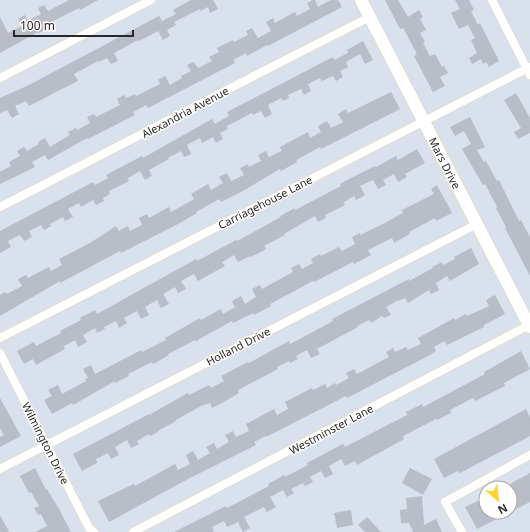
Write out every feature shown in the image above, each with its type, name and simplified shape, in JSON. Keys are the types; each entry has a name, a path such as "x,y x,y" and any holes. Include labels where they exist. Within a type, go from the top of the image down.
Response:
{"street":[{"path":"0,78 151,0"},
{"name":"Mars Drive","path":"362,0 530,326"},
{"path":"492,0 529,70"},
{"name":"Alexandria Avenue","path":"0,208 165,123 238,83 370,17"},
{"name":"Carriagehouse Lane","path":"0,338 529,70"},
{"name":"Holland Drive","path":"0,469 477,224"},
{"name":"Westminster Lane","path":"133,532 530,326"},
{"name":"Wilmington Drive","path":"0,353 90,528 94,532"},
{"path":"462,532 445,502 530,455"}],"building":[{"path":"69,0 98,0 80,10 79,8 53,21 55,24 0,53 0,17 8,33 22,26 18,19 25,15 28,21 41,14 38,8 44,5 48,11"},
{"path":"191,0 213,0 218,9 210,13 208,7 201,11 200,9 174,22 176,25 167,30 170,36 163,40 158,31 139,41 138,40 114,53 118,61 111,64 107,58 99,62 98,61 74,74 78,81 29,106 26,101 15,106 19,114 12,118 7,110 0,113 0,98 29,85 159,16 162,21 176,14 173,10"},
{"path":"315,0 318,7 331,0 338,0 342,7 268,46 267,45 247,56 246,53 233,60 235,63 148,108 146,105 133,112 135,115 88,139 87,138 48,160 45,155 32,162 35,167 0,184 0,172 11,166 9,162 20,156 17,151 24,147 27,151 39,144 38,142 45,138 50,147 70,135 68,132 76,128 77,130 90,123 87,117 94,114 96,117 120,105 117,99 124,95 126,98 135,94 136,96 160,84 158,80 165,76 170,85 182,78 181,76 191,71 187,65 194,62 198,68 212,61 209,57 219,52 217,48 248,35 246,31 252,28 258,38 271,31 266,22 273,18 275,23 295,12 297,16 310,9 307,3"},
{"path":"385,0 398,0 408,17 419,10 423,17 420,19 426,30 420,33 425,42 423,43 430,56 435,54 442,67 444,66 448,73 440,77 445,86 433,92 414,56 417,54 403,28 400,29"},
{"path":"455,0 469,0 474,10 471,11 478,25 480,23 499,61 489,67 486,62 483,64 481,59 472,64 469,58 477,53 471,40 475,38 468,25 459,29 451,13 460,9"},
{"path":"363,41 373,60 365,64 360,54 346,62 348,67 340,71 343,77 336,81 333,76 322,81 320,78 308,84 311,91 304,95 301,89 288,95 289,98 283,101 281,98 268,105 272,114 265,118 261,111 253,115 252,113 227,126 228,129 220,133 223,139 216,143 213,137 202,143 200,138 187,145 191,154 184,157 181,151 168,158 169,159 149,170 152,176 145,180 140,171 128,178 129,181 109,191 110,194 103,198 104,201 96,205 93,200 81,207 79,203 68,209 73,217 65,221 63,217 50,224 51,226 44,230 41,225 29,231 32,237 24,241 20,235 8,241 11,247 0,253 0,231 93,182 95,185 108,178 106,175 142,156 143,158 212,119 215,124 229,116 227,112 333,57 334,60 348,53 347,50"},
{"path":"391,92 400,109 321,149 320,147 296,160 297,162 281,171 280,169 221,202 219,199 178,224 121,253 120,251 60,283 60,281 0,316 0,295 5,292 7,294 22,286 18,279 26,275 28,278 49,267 51,271 62,265 59,259 90,243 116,226 119,231 128,226 130,231 142,225 139,218 147,214 149,218 169,207 171,212 194,199 191,194 208,184 211,190 223,183 219,177 227,173 231,181 244,175 240,168 248,164 249,167 261,161 258,155 266,151 269,157 282,151 280,147 308,132 310,138 321,132 318,126 327,121 331,128 343,122 338,114 346,109 348,113"},
{"path":"516,93 530,118 530,133 518,139 514,132 521,128 504,100"},
{"path":"470,117 485,147 477,150 484,162 486,161 497,181 499,180 519,221 521,220 530,237 530,276 505,228 506,227 496,208 497,207 485,184 483,185 462,149 471,144 464,131 455,136 450,127"},
{"path":"417,149 425,163 405,174 407,177 398,182 394,174 383,180 386,185 378,189 373,180 360,186 365,195 356,200 354,196 344,202 345,205 325,215 326,218 318,222 315,216 264,246 266,249 251,257 250,256 238,262 234,255 222,262 225,266 198,281 194,274 181,281 186,289 178,293 175,287 163,294 169,304 161,308 157,300 145,307 149,315 141,319 137,311 124,318 127,323 119,328 116,321 104,327 105,329 97,333 95,328 83,335 87,342 78,347 75,340 64,346 65,349 36,365 33,359 24,364 17,351 34,342 36,346 61,333 60,331 81,320 80,318 95,310 97,314 196,259 197,261 236,240 237,241 295,208 295,210 341,186 340,184 355,176 396,156 398,160"},
{"path":"437,185 452,213 436,221 435,218 409,232 410,234 394,243 392,238 368,250 371,255 354,264 353,262 314,282 313,281 270,304 271,306 254,315 253,313 233,323 232,321 196,341 195,340 168,354 169,355 153,364 152,362 128,374 129,376 115,383 115,381 73,405 72,403 52,414 44,400 52,396 48,390 58,385 62,394 86,381 85,379 88,378 83,369 91,365 95,374 141,350 142,352 166,340 165,338 200,318 201,320 221,309 223,314 235,307 232,301 241,296 245,304 256,297 252,289 260,285 262,289 293,272 291,268 299,264 302,269 313,263 311,259 320,254 321,256 339,247 342,251 355,244 352,237 360,233 360,235 403,213 402,210 434,194 431,189"},
{"path":"471,248 479,264 450,281 447,276 436,283 439,290 431,294 429,290 408,303 405,298 399,300 386,307 391,315 384,318 382,316 371,323 369,320 357,326 358,327 317,349 320,354 311,358 307,350 296,356 298,359 290,363 289,361 277,367 278,369 238,390 239,393 220,404 212,408 210,403 201,406 158,432 150,436 149,434 137,441 139,444 131,448 127,440 115,447 119,455 111,459 108,453 96,459 97,463 82,471 73,454 188,393 189,395 209,385 211,388 224,381 221,376 248,362 249,363 289,341 290,344 333,321 332,319 409,279 409,281 442,262 443,265 455,259 454,257"},
{"path":"495,295 505,314 484,325 484,327 447,345 445,341 434,347 436,351 428,356 347,398 346,396 254,442 256,445 188,479 109,522 98,501 134,484 135,486 175,464 178,470 190,464 186,455 193,451 198,460 210,453 206,447 214,443 217,449 229,442 225,435 233,431 236,437 249,431 246,424 274,409 277,415 288,409 285,402 312,388 313,390 325,384 327,388 335,383 336,385 349,378 346,373 354,369 357,374 389,357 386,352 393,348 395,352 406,347 408,350 421,344 418,338 454,318 455,320 466,314 467,316 489,306 486,300"},
{"path":"521,351 530,369 504,383 505,386 475,401 473,398 450,410 451,413 403,436 404,439 357,465 355,461 345,466 341,459 329,466 333,474 325,478 321,471 310,477 313,482 305,486 303,483 291,489 294,493 287,497 283,490 270,497 276,507 267,512 264,507 244,517 250,528 243,532 238,522 227,527 224,521 212,527 214,532 174,532 226,506 227,508 269,486 268,484 284,475 285,477 308,465 307,463 343,444 345,447 407,415 406,412 422,404 423,407 485,374 484,372"},
{"path":"0,398 21,436 0,447 0,437 4,435 0,428"},
{"path":"526,409 530,417 530,436 460,473 458,471 444,478 434,459"},
{"path":"35,468 71,532 35,532 47,526 41,514 38,515 34,508 39,506 31,492 29,493 20,476"},
{"path":"410,468 432,479 423,495 402,483"},
{"path":"530,473 530,502 518,508 518,480"},
{"path":"422,496 424,525 436,519 442,532 412,532 413,531 409,523 401,523 400,510 407,509 406,498"},
{"path":"478,501 478,520 495,520 477,529 465,507"},
{"path":"351,510 353,525 337,528 334,513"},
{"path":"0,515 9,532 0,532"},
{"path":"367,517 381,532 365,532 358,525"}]}
